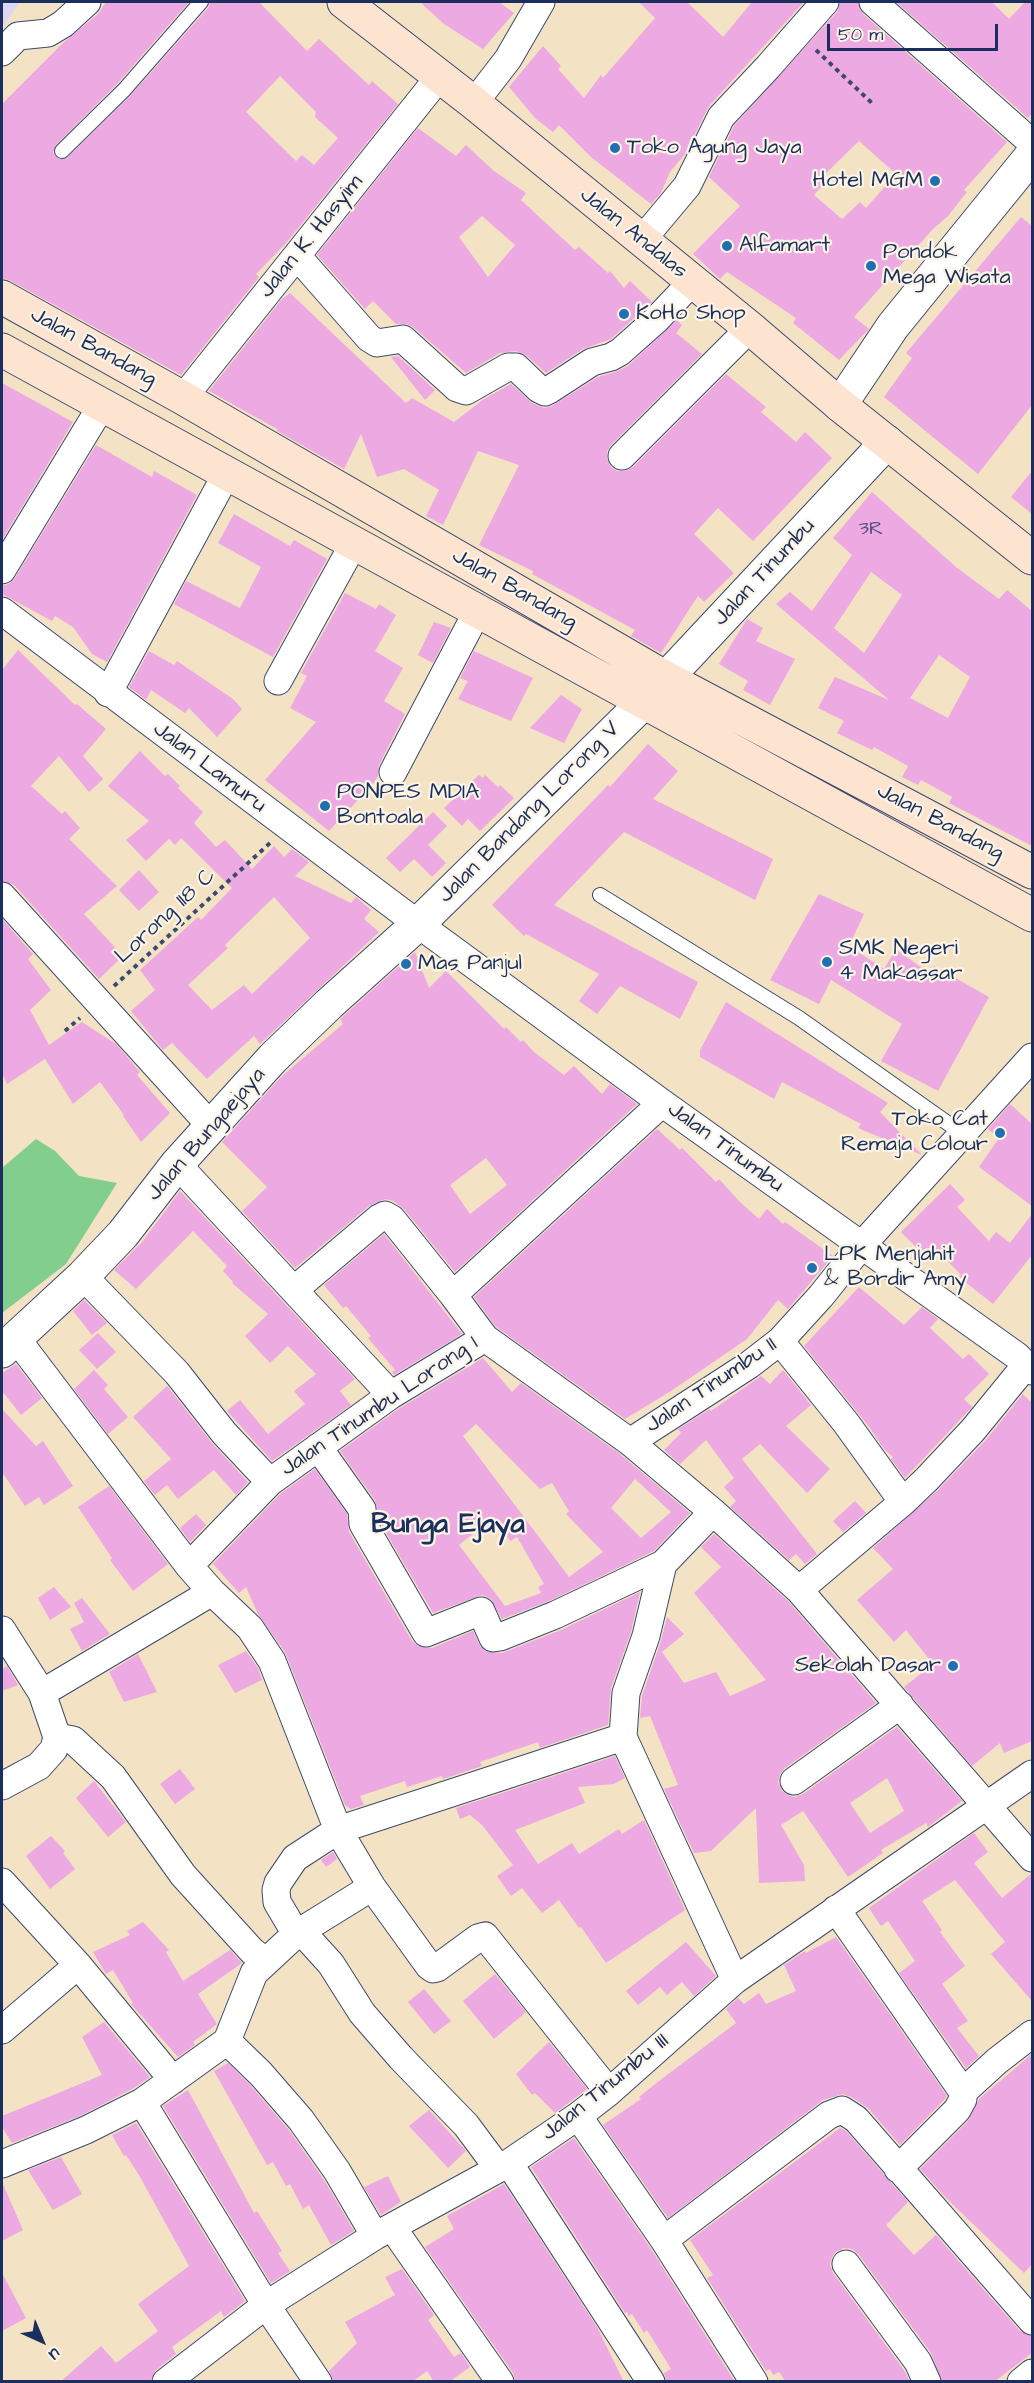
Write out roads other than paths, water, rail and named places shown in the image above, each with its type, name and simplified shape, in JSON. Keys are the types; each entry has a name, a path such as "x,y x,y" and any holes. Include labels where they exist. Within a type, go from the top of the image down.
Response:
{"main road":[{"name":"Jalan Andalas","path":"344,2 474,103 750,328 840,405 1032,558"},
{"name":"Jalan Bandang","path":"2,297 183,398 666,678 1032,872"},
{"name":"Jalan Bandang","path":"2,350 1032,915"}],"street":[{"path":"2,52 18,36 48,33 63,24 87,2"},
{"path":"474,103 508,59 542,2"},
{"path":"641,241 687,186 721,117 825,2"},
{"path":"873,2 1032,143"},
{"name":"Jalan K. Hasyim","path":"183,398 440,76"},
{"path":"840,405 893,326 1032,155"},
{"path":"297,256 369,338 382,344 403,339 458,388 466,391 508,367 516,366 545,392 592,362 620,352 656,320 692,282"},
{"path":"622,456 750,328"},
{"path":"2,570 102,405"},
{"name":"Jalan Tinumbu","path":"642,703 887,442"},
{"path":"108,693 227,473"},
{"path":"278,681 354,543"},
{"name":"Jalan Lamuru","path":"2,611 418,924"},
{"path":"393,772 477,612"},
{"name":"Jalan Bandang Lorong V","path":"418,924 642,703"},
{"path":"2,896 211,1126"},
{"name":"Jalan Tinumbu","path":"418,924 662,1104 861,1246 1027,1357"},
{"name":"Jalan Bungaejaya","path":"9,1345 83,1276 123,1234 177,1164 301,1031 418,924"},
{"name":"Jalan Tinumbu II","path":"485,1338 630,1442 749,1365 780,1341 821,1296 861,1246 1032,1057"},
{"path":"453,1295 662,1104"},
{"path":"177,1164 391,1395"},
{"name":"Jalan Tinumbu Lorong 1","path":"189,1566 270,1482 391,1395 485,1338 392,1219 385,1215 294,1290"},
{"path":"83,1276 177,1373 224,1433 270,1482"},
{"path":"780,1341 846,1423 903,1502"},
{"path":"9,1345 189,1566 212,1592 239,1616 272,1661 338,1830 372,1887 432,1968 440,1967 478,1938 485,1936 609,2092"},
{"path":"799,1590 903,1502 973,1430 1027,1357"},
{"path":"630,1442 713,1512 799,1590 1032,1858"},
{"path":"318,1447 362,1509 363,1524 426,1633 481,1611 493,1638 555,1615 663,1564 713,1512"},
{"path":"663,1564 646,1636 626,1693 623,1737 735,1980"},
{"path":"42,1693 212,1592"},
{"path":"2,1630 42,1693 57,1737 54,1749 39,1766 2,1786"},
{"path":"795,1781 900,1705"},
{"path":"57,1737 73,1740 113,1777 183,1875 252,1950 265,1961"},
{"path":"623,1737 338,1830 295,1858 278,1883 276,1890 277,1902 299,1933 330,1964 362,2013 401,2058 504,2166 651,2382"},
{"name":"Jalan Tinumbu III","path":"177,2378 266,2305 384,2232 504,2166 578,2116 609,2092 735,1980 1032,1774"},
{"path":"2,1882 78,1965 174,2080"},
{"path":"2,2164 86,2130 142,2102 227,2041 254,1973 265,1961 299,1933 372,1887"},
{"path":"836,1909 963,2092 963,2099 957,2109 898,2169"},
{"path":"2,2030 78,1965"},
{"path":"963,2092 997,2061 1032,2034"},
{"path":"227,2041 261,2074 301,2120 337,2171 500,2382"},
{"path":"142,2102 266,2305 318,2382"},
{"path":"664,2240 838,2109 846,2111 856,2119 1032,2321"},
{"path":"578,2116 664,2240 754,2382"},
{"path":"846,2264 918,2362 927,2382"},
{"path":"1021,2382 1032,2373"}],"lane":[{"path":"62,151 124,90 201,2"},
{"path":"600,895 800,1018 963,1134"}],"place":[{"name":"Toko Agung Jaya","path":"615,148"},
{"name":"Hotel MGM","path":"935,181"},
{"name":"Alfamart","path":"727,246"},
{"name":"Pondok Mega Wisata","path":"871,266"},
{"name":"KoHo Shop","path":"624,314"},
{"name":"PONPES MDIA Bontoala","path":"325,806"},
{"name":"SMK Negeri 4 Makassar","path":"827,962"},
{"name":"Mas Panjul","path":"406,964"},
{"name":"Toko Cat Remaja Colour","path":"1000,1133"},
{"name":"LPK Menjahit & Bordir Amy","path":"812,1268"},
{"name":"Sekolah Dasar","path":"953,1666"}],"district":[{"name":"Bunga Ejaya","path":"448,1526"}]}
